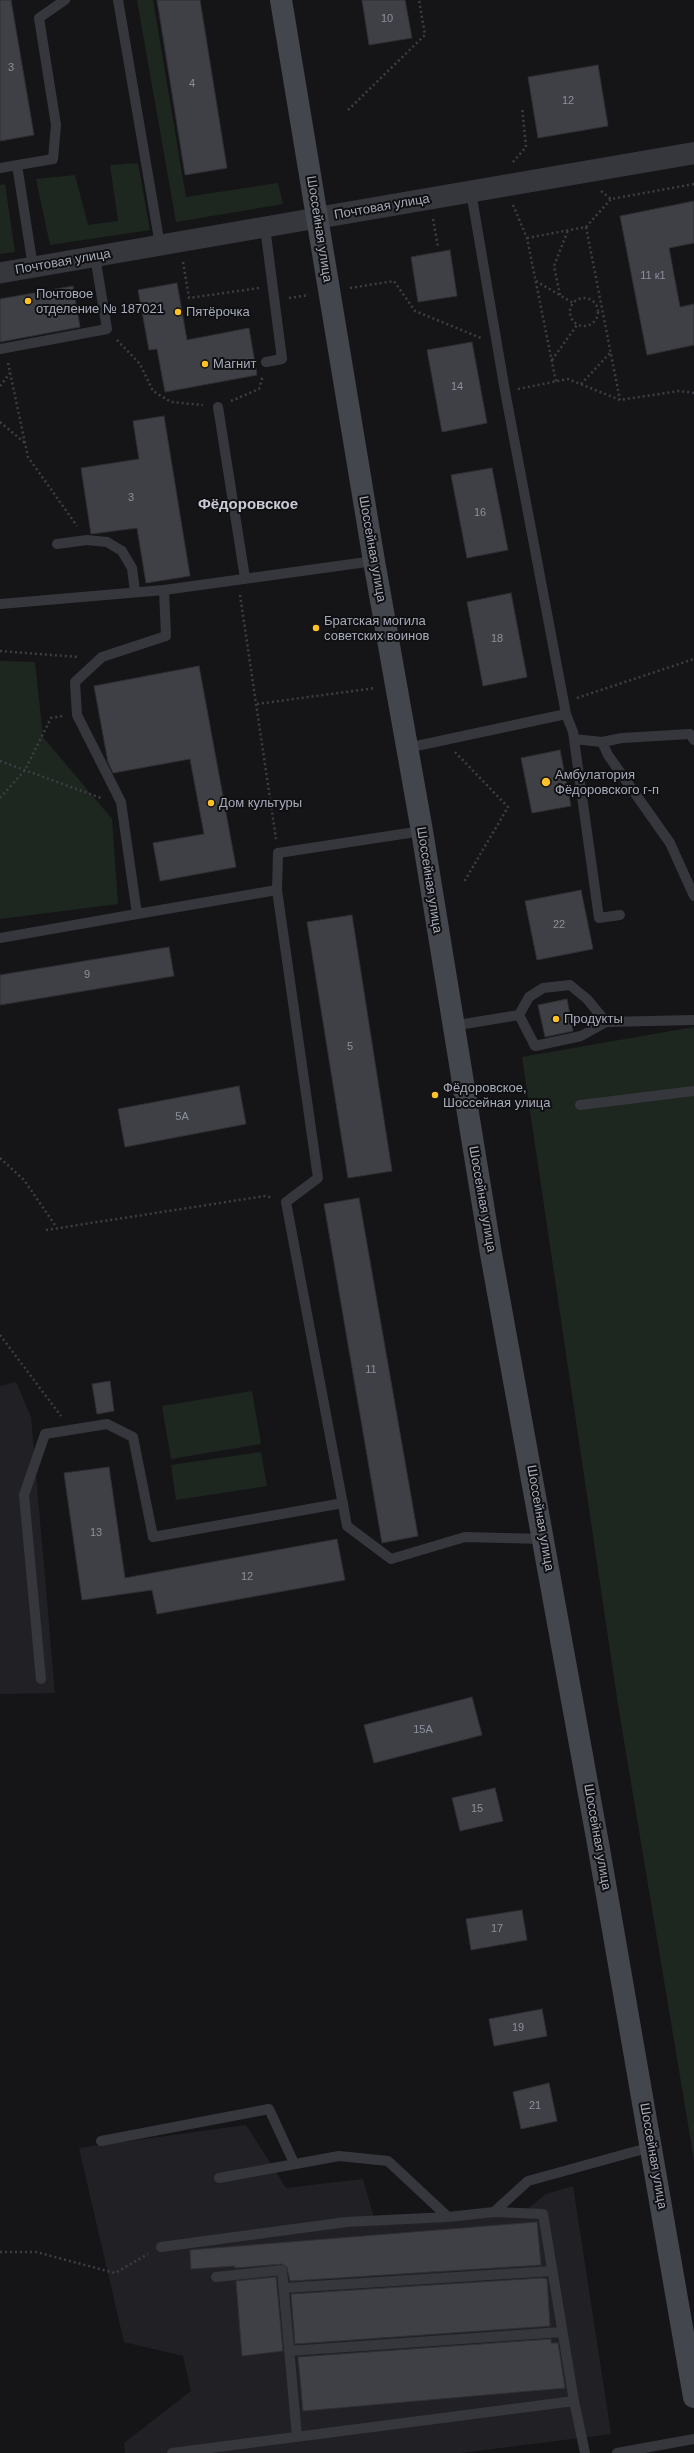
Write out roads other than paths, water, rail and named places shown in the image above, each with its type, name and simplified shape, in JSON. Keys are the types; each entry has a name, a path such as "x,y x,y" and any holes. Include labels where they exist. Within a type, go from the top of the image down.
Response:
{"main road":[{"name":"Шоссейная улица","path":"280,0 395,686 422,831 452,1026 491,1254 544,1539 694,2397"}],"street":[{"name":"Почтовая улица","path":"0,273 471,192 512,192 694,153"}],"lane":[{"path":"0,168 53,159 56,125 39,18 65,0"},
{"path":"118,0 160,245"},
{"path":"17,165 33,267"},
{"path":"471,192 505,391 563,702 574,739 599,918 620,914"},
{"path":"265,227 282,359 266,362"},
{"path":"2,349 107,329 95,256"},
{"path":"218,407 241,578"},
{"path":"57,544 87,540 106,542 122,551 132,568 135,592"},
{"path":"0,604 164,590 241,578 374,562"},
{"path":"137,914 121,802 77,715 75,682 102,657 166,636 164,590"},
{"path":"407,748 566,714"},
{"path":"574,739 602,742 622,738 690,734 694,740"},
{"path":"602,742 608,755 670,843 694,896"},
{"path":"422,831 278,853 277,890 318,1178 286,1202 347,1526 391,1559 464,1537 544,1539"},
{"path":"0,938 277,890"},
{"path":"519,1015 529,997 543,988 570,985 587,999 606,1022"},
{"path":"452,1026 519,1015"},
{"path":"519,1015 535,1046 581,1036 606,1022 694,1018"},
{"path":"580,1105 694,1091"},
{"path":"41,1679 24,1495 45,1434 107,1424 133,1437 153,1537 343,1503"},
{"path":"100,2141 270,2109 294,2163"},
{"path":"494,2212 528,2181 651,2147"},
{"path":"219,2178 294,2163 339,2156 388,2161 448,2218"},
{"path":"161,2247 346,2222 448,2218 494,2212 543,2214 574,2401 585,2453"},
{"path":"216,2277 282,2270 297,2437"},
{"path":"284,2288 552,2271"},
{"path":"289,2351 562,2332"},
{"path":"172,2453 574,2401"},
{"path":"617,2453 694,2440"}],"place":[{"name":"Почтовое отделение № 187021","path":"28,301"},
{"name":"Пятёрочка","path":"178,312"},
{"name":"Магнит","path":"205,364"},
{"name":"Братская могила советских воинов","path":"316,628"},
{"name":"Амбулатория Фёдоровского г-п","path":"546,782"},
{"name":"Дом культуры","path":"211,803"},
{"name":"Продукты","path":"556,1019"},
{"name":"Фёдоровское, Шоссейная улица","path":"435,1095"}],"district":[{"name":"Фёдоровское","path":"248,505"}]}
